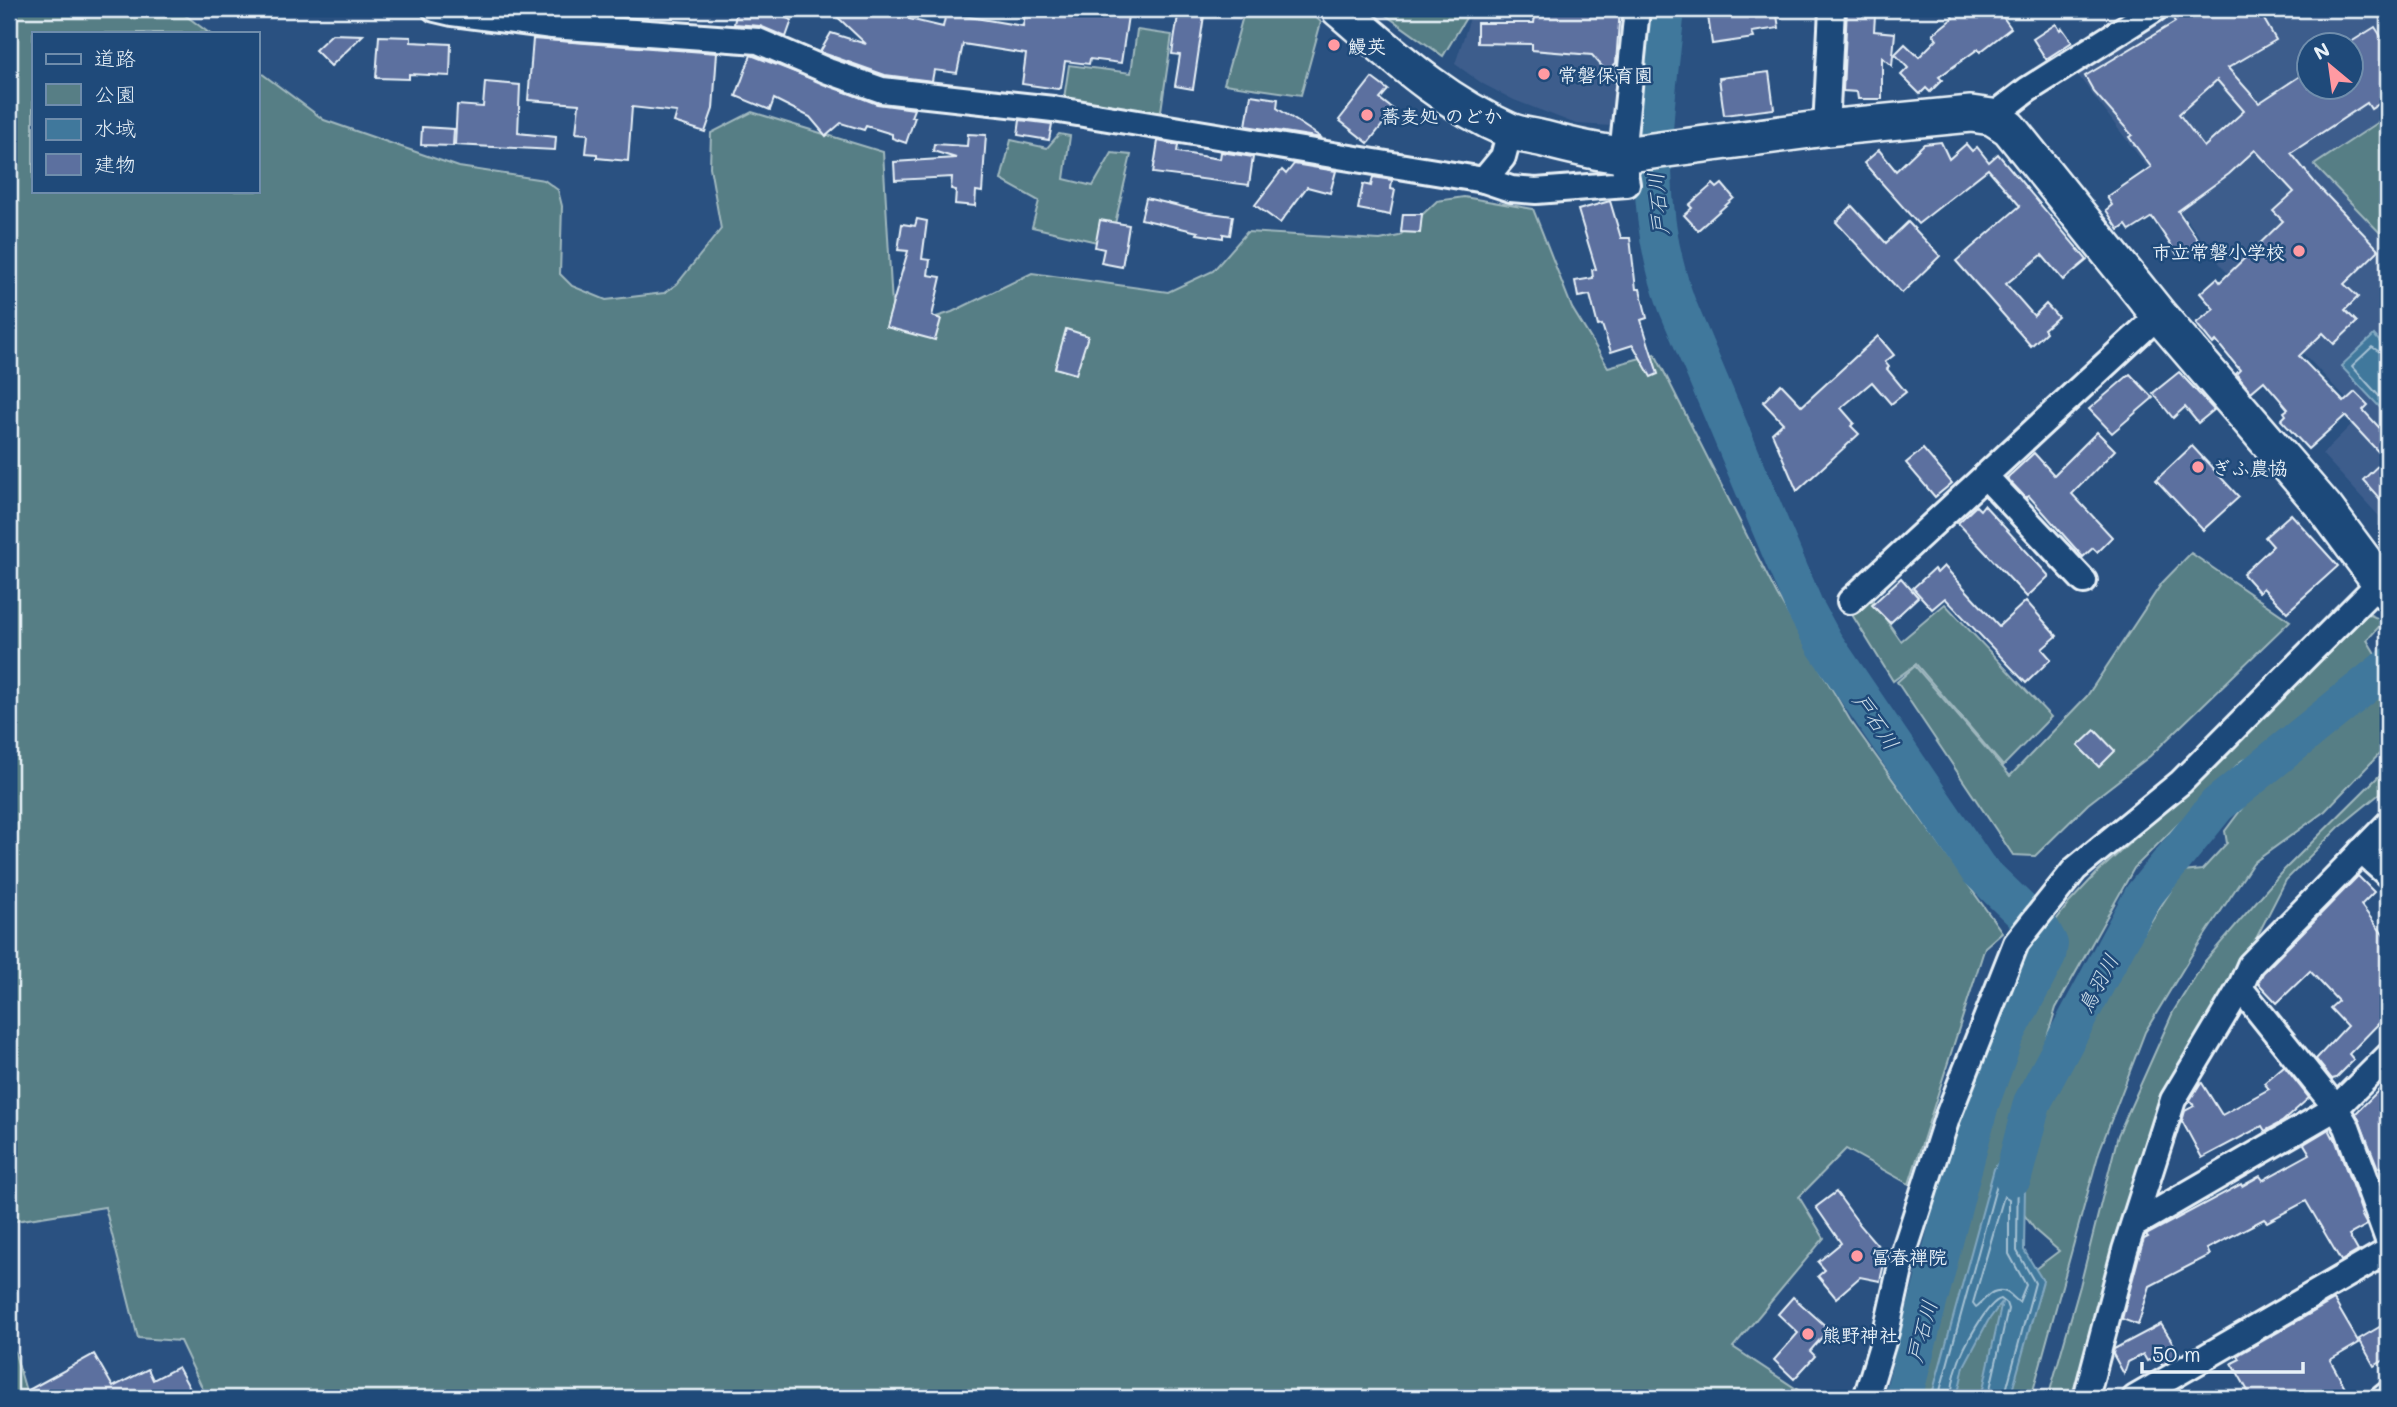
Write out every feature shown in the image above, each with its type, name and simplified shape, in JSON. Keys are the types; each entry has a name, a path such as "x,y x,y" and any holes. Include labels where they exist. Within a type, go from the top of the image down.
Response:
{"street":[{"path":"435,9 552,26 758,41 828,71 882,90 1053,109 1484,180 1511,189 1535,191 1627,184 1637,9"},
{"path":"1339,9 1440,92 1471,111 1510,131 1592,151 1628,154 1826,128 1971,114 1992,117 2009,128 2386,585 2180,782 2076,869 2043,906 2022,935 1986,1015 1947,1118 1904,1252 1886,1332 1866,1398"},
{"path":"1826,128 1832,9"},
{"path":"1992,117 2027,90 2155,9"},
{"path":"1484,180 1503,157 1510,131"},
{"path":"1850,601 2160,314"},
{"path":"1985,476 2084,581"},
{"path":"2087,1398 2125,1250 2173,1100 2240,988 2250,965 2388,824"},
{"path":"2361,851 2388,875"},
{"path":"2240,988 2336,1108 2347,1126 2380,1188 2388,1240"},
{"path":"2134,1226 2336,1108 2388,1055"},
{"path":"2135,1398 2388,1251"},
{"path":"2383,1398 2388,1394"}],"shaded area":[{"name":"常磐保育園","path":"1533,9 1628,9 1612,126 1576,124 1514,100 1483,84 1455,64 1471,15 1529,21"},
{"name":"市立常磐小学校","path":"2177,9 2388,9 2388,526 2322,454 2361,415 2224,269 2074,70"}],"green space":[{"path":"9,9 177,9 208,32 32,32 32,192 259,192 259,71 324,120 459,167 544,180 558,190 562,206 560,274 572,286 606,300 664,293 677,284 721,229 710,167 711,133 752,112 883,152 892,305 900,320 917,323 952,312 1032,273 1168,292 1213,271 1247,232 1380,240 1399,236 1437,201 1464,197 1533,209 1572,308 1608,367 1655,354 1777,595 1850,720 2002,932 1985,947 1909,1184 1846,1149 1799,1197 1824,1238 1733,1347 1810,1398 207,1398 180,1341 138,1338 105,1207 9,1222"},
{"path":"1245,9 1306,9 1321,22 1301,95 1224,84"},
{"path":"1529,9 1528,15 1470,11 1443,56 1380,11"},
{"path":"1137,30 1172,35 1160,118 1063,105 1069,65 1131,73"},
{"path":"2388,116 2388,241 2314,165"},
{"path":"1059,134 1070,136 1064,179 1093,186 1112,153 1131,155 1110,245 1032,227 1039,201 1001,180 1011,140 1047,148"},
{"path":"2191,553 2290,621 2150,756 2088,804 2035,856 2013,855 1897,682 1915,666 2010,776 2087,696 2162,583"},
{"path":"1871,598 1901,641 1945,604 2051,717 2003,766 1916,664 1893,681 1851,613"},
{"path":"2368,614 2384,621 2367,640 2379,660 2360,678 2355,701 2241,761 2134,868 2056,1008 1936,1398 1885,1398 1960,1139 2002,1022 2032,952 2069,903 2098,872 2179,798"},
{"path":"2388,692 2388,745 2325,811 2253,863 2191,956 2145,1032 2099,1152 2031,1398 1952,1398 1984,1308 2059,1251 2036,1231 2015,1202 2054,1087 2131,952 2183,872 2202,870 2227,843 2225,831 2288,747"},
{"path":"2388,767 2388,787 2339,827 2286,880 2244,962 2204,1025 2075,1398 2048,1398 2080,1286 2118,1135 2173,1012 2205,961 2280,874"},
{"path":"12,1343 28,1398 9,1398 9,1344"}],"water":[{"path":"2374,335 2388,351 2388,416 2341,366"},
{"path":"2026,1121 2024,1250 2043,1281 2010,1398 1981,1398 2002,1302 1988,1321 1964,1366 1957,1398 1931,1398 1994,1169"}],"building":[{"path":"737,9 760,9 792,20 786,37 760,26 734,24"},
{"path":"829,9 912,9 909,19 943,27 946,13 1023,26 1026,9 1061,12 1061,9 1129,9 1121,63 1090,59 1089,64 1065,61 1061,88 1058,89 1022,84 1026,54 963,44 957,73 934,70 932,81 885,75 820,52 831,33 866,44"},
{"path":"1179,9 1205,9 1193,89 1175,86 1180,55 1172,54"},
{"path":"1536,9 1620,9 1616,63 1607,72 1592,55 1532,50 1532,44 1477,43 1477,23 1534,23"},
{"path":"1743,9 1776,9 1779,28 1752,32 1754,38 1712,44 1708,16"},
{"path":"1847,9 1863,9 1863,16 1875,16 1874,31 1895,33 1892,66 1882,57 1882,99 1858,99 1857,92 1843,91"},
{"path":"1948,9 1997,9 2011,28 1980,52 1978,49 1939,77 1942,80 1930,92 1926,88 1920,94 1901,75 1908,68 1895,54 1905,44 1919,57 1937,39 1933,34 1953,18"},
{"path":"2189,9 2258,9 2276,40 2228,68 2259,103 2296,79 2296,102 2366,102 2366,33 2375,27 2388,47 2388,98 2371,109 2367,103 2291,153 2316,184 2379,250 2344,284 2358,297 2345,310 2357,322 2334,344 2323,333 2299,356 2344,402 2355,392 2368,405 2363,410 2388,437 2388,508 2363,480 2385,459 2345,416 2308,449 2281,420 2288,409 2264,381 2251,392 2236,374 2240,370 2216,341 2213,344 2196,323 2214,309 2200,293 2217,278 2220,282 2283,221 2273,211 2294,192 2255,150 2229,174 2178,211 2200,243 2179,257 2152,217 2130,231 2126,225 2119,230 2106,210 2112,205 2107,197 2151,167 2129,137 2132,135 2094,92 2085,76 2175,22 2173,18","holes":["2217,80 2244,111 2204,147 2179,114"]},
{"path":"2056,24 2072,42 2046,59 2033,39"},
{"path":"332,34 363,35 331,66 315,50"},
{"path":"379,36 411,37 411,42 451,44 450,76 409,74 409,79 376,78"},
{"path":"533,39 717,53 713,109 705,132 674,122 677,112 632,107 628,161 597,158 597,154 586,153 588,134 576,133 579,104 528,100"},
{"path":"751,55 877,104 914,109 911,117 915,117 906,143 892,138 892,134 866,126 864,130 841,123 826,136 810,117 774,99 770,110 736,96"},
{"path":"1769,72 1774,109 1724,115 1719,78"},
{"name":"蕎麦処 のどか","path":"1372,78 1388,90 1380,99 1394,110 1368,143 1339,120"},
{"path":"485,82 520,85 518,133 556,137 555,150 455,145 457,105 483,107"},
{"path":"1251,95 1278,99 1277,108 1322,138 1246,126"},
{"path":"1020,120 1052,124 1049,140 1018,135"},
{"path":"422,127 454,129 453,146 421,145"},
{"path":"968,134 986,135 982,192 976,191 975,206 955,204 956,190 951,189 952,177 895,180 894,162 956,158 933,151 934,144 967,146"},
{"path":"1158,141 1178,145 1177,152 1220,159 1221,152 1253,157 1249,185 1153,173"},
{"path":"1941,142 1949,159 1966,144 1972,151 1977,147 1989,162 1998,154 2087,260 2063,280 2042,255 2006,284 2034,316 2046,304 2058,317 2031,346 1956,261 2020,206 1988,169 1918,224 1864,163 1879,150 1896,171 1924,144"},
{"path":"1294,164 1336,171 1330,193 1307,187 1280,223 1255,205 1282,170 1286,174"},
{"path":"1373,177 1392,180 1391,189 1395,190 1390,215 1358,209 1363,184 1371,186"},
{"path":"1713,184 1717,188 1722,184 1734,198 1698,230 1684,215 1692,208 1689,205"},
{"path":"1146,198 1233,216 1230,235 1223,234 1223,238 1197,234 1198,232 1141,219"},
{"path":"1610,201 1621,238 1630,238 1636,289 1640,289 1647,318 1641,320 1658,374 1651,377 1633,345 1611,352 1602,325 1598,326 1590,295 1578,297 1575,281 1593,278 1592,270 1596,269 1578,210"},
{"path":"1852,206 1886,243 1908,222 1940,256 1902,293 1836,222"},
{"path":"1403,214 1422,214 1420,233 1401,232"},
{"path":"917,219 927,221 922,259 930,260 928,275 941,277 932,316 941,319 935,340 886,327 908,251 898,250 902,224 915,226"},
{"path":"1100,220 1129,225 1122,267 1101,263 1104,249 1095,247"},
{"path":"1066,329 1088,336 1076,374 1055,368"},
{"path":"1878,336 1894,355 1885,362 1889,367 1887,369 1906,392 1891,404 1872,382 1841,408 1854,423 1851,426 1859,434 1797,491 1772,433 1783,423 1763,402 1781,384 1802,406"},
{"path":"2179,372 2214,410 2198,423 2185,407 2173,418 2153,393"},
{"path":"2130,374 2153,398 2112,433 2089,409"},
{"path":"2097,432 2115,450 2072,494 2112,537 2097,552 2093,548 2083,557 2029,496 2026,498 2007,478 2034,453 2054,475"},
{"path":"2192,446 2239,497 2203,530 2156,480"},
{"path":"1923,449 1952,483 1935,497 1906,463"},
{"path":"1984,505 2049,576 2027,597 1958,523 1976,506 1980,510"},
{"path":"2291,514 2338,566 2287,612 2263,588 2259,592 2243,574 2273,546 2265,537"},
{"path":"1944,566 1999,626 2026,601 2057,636 2042,649 2051,659 2026,683 1945,598 1932,609 1913,588 1934,569 1937,573"},
{"path":"1901,578 1918,597 1890,623 1872,605"},
{"path":"2095,730 2115,751 2099,767 2078,746"},
{"path":"2358,876 2374,892 2361,905 2388,941 2388,1014 2349,1054 2354,1060 2332,1079 2316,1059 2347,1026 2330,1008 2338,1001 2310,971 2277,1003 2258,983 2263,973"},
{"path":"2284,1066 2309,1098 2282,1122 2265,1131 2262,1126 2202,1158 2182,1121 2185,1111 2194,1106 2190,1100 2200,1084 2202,1083 2222,1115 2269,1089 2264,1083"},
{"path":"2388,1081 2388,1164 2378,1168 2356,1113"},
{"path":"2329,1129 2367,1225 2349,1235 2358,1251 2341,1261 2306,1201 2267,1222 2264,1219 2207,1249 2210,1255 2150,1286 2138,1325 2122,1319 2141,1248 2144,1239 2148,1237 2146,1235 2241,1184 2242,1186 2260,1176 2263,1180 2310,1154 2304,1144"},
{"path":"1836,1192 1886,1255 1880,1281 1860,1277 1836,1298 1818,1276 1825,1270 1818,1262 1841,1243 1816,1207"},
{"path":"1793,1297 1829,1329 1810,1351 1815,1356 1794,1379 1774,1360 1798,1333 1778,1314"},
{"path":"2334,1300 2359,1343 2330,1360 2351,1398 2252,1398 2232,1363 2240,1359 2238,1355"},
{"path":"2388,1322 2388,1358 2374,1366 2359,1339"},
{"path":"2161,1324 2180,1354 2162,1365 2157,1355 2147,1361 2143,1354 2128,1362 2124,1374 2113,1354 2114,1349"},
{"path":"94,1354 113,1387 148,1369 153,1380 178,1367 195,1398 14,1398"}],"waterway":[{"name":"戸石川","path":"1666,9 1655,122 1654,194 1665,267 1677,305 1804,606 1824,643 1978,869 2042,931 2049,944 2047,956 2004,1038 1980,1104 1903,1398"},
{"name":"鳥羽川","path":"2013,1177 2032,1103 2143,896 2217,805 2388,667"}],"place":[{"name":"鰻英","path":"1334,45"},
{"name":"常磐保育園","path":"1544,74"},
{"name":"蕎麦処 のどか","path":"1367,115"},
{"name":"市立常磐小学校","path":"2299,251"},
{"name":"ぎふ農協","path":"2198,467"},
{"name":"冨春禅院","path":"1857,1256"},
{"name":"熊野神社","path":"1808,1334"}]}
